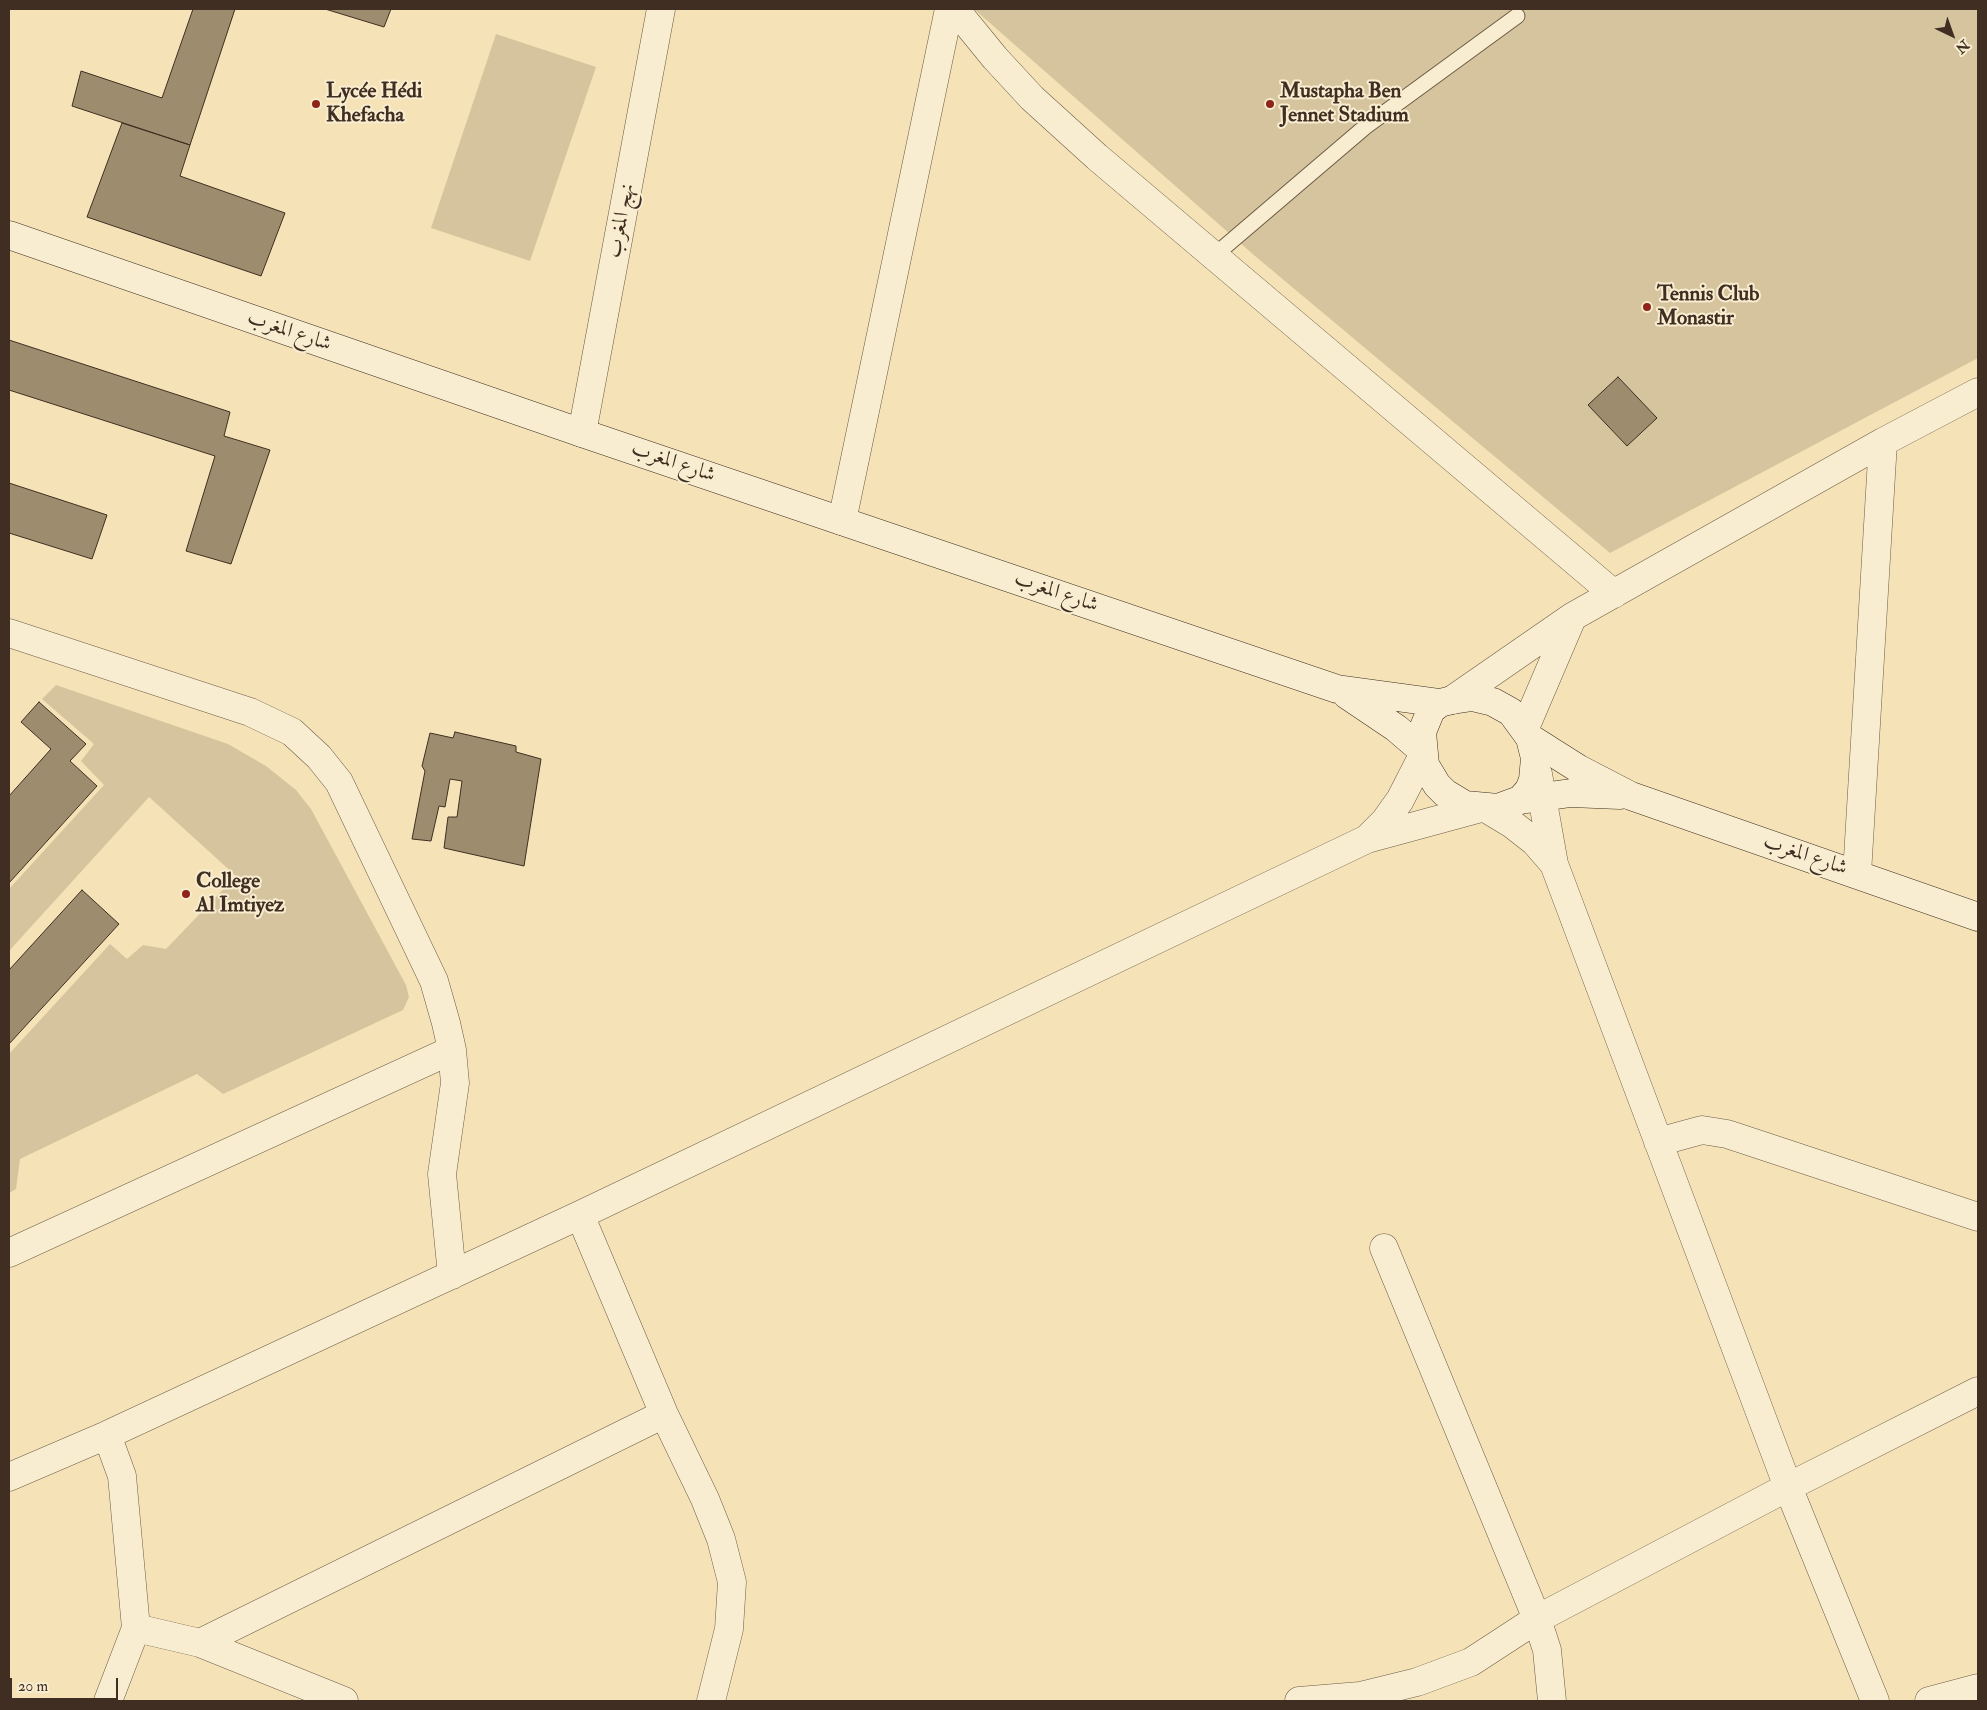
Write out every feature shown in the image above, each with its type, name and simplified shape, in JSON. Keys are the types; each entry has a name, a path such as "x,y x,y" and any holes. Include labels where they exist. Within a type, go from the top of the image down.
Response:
{"street":[{"name":"نهج المغرب","path":"582,433 661,9"},
{"path":"842,521 949,9"},
{"path":"955,9 994,58 1032,98 1097,157 1614,594"},
{"name":"شارع المغرب","path":"9,235 582,433 1337,689 1446,702"},
{"path":"1446,702 1572,617 1883,442 1978,392"},
{"path":"1857,874 1883,442"},
{"path":"1572,617 1530,742 1533,780 1529,790 1531,798 1554,864 1788,1487 1874,1701"},
{"path":"9,633 250,712 292,732 319,757 339,782 434,981 452,1050 455,1082 442,1174 452,1275"},
{"name":"شارع المغرب","path":"1337,689 1367,708 1423,753"},
{"name":"شارع المغرب","path":"1631,796 1571,793 1531,798 1510,805 1484,808 1465,805 1445,793 1431,776 1423,753 1422,732 1425,721 1431,710 1446,702 1472,697 1492,702 1511,712 1530,742 1631,796 1978,917"},
{"path":"1367,839 1385,821 1400,800 1423,753"},
{"path":"9,1477 580,1215 1367,839 1484,808 1527,836 1554,864"},
{"path":"9,1254 452,1050"},
{"path":"1658,1142 1702,1130 1727,1134 1978,1217"},
{"path":"580,1215 664,1414 705,1499 721,1539 732,1582 729,1629 711,1701"},
{"path":"1384,1248 1537,1619 1547,1650 1552,1701"},
{"path":"1299,1701 1360,1696 1417,1682 1471,1662 1537,1619 1788,1487 1978,1391"},
{"path":"200,1643 664,1414"},
{"path":"106,1434 122,1476 136,1628 108,1701"},
{"path":"136,1628 200,1643 250,1661 344,1701"},
{"path":"1929,1701 1978,1688"}],"lane":[{"path":"1215,255 1365,127 1517,16"}],"shaded area":[{"name":"Tennis Club Monastir","path":"974,9 1978,9 1978,358 1610,553 1255,256"},
{"path":"496,34 596,67 530,261 431,228"},
{"name":"College Al Imtiyez","path":"56,685 228,744 266,766 296,790 311,809 406,985 409,997 403,1010 223,1094 197,1074 20,1159 16,1189 9,1193 9,1054 110,944 127,959 143,945 166,949 236,876 149,797 9,951 9,889 104,785 81,761 94,744 42,699"}],"building":[{"path":"193,9 235,9 190,145 72,106 81,71 162,98"},
{"path":"325,9 391,9 384,27"},
{"path":"122,123 190,145 180,176 285,213 261,276 87,217"},
{"path":"9,340 230,412 224,436 270,450 231,564 186,551 215,456 9,390"},
{"path":"1618,377 1657,418 1627,446 1588,405"},
{"path":"9,483 107,515 92,559 9,533"},
{"path":"39,702 86,744 70,761 97,786 9,883 9,796 51,749 21,722"},
{"path":"455,732 516,746 516,752 541,759 524,866 444,848 448,817 457,817 462,781 450,779 445,807 439,806 431,841 412,839 425,771 422,766 430,733 453,738"},
{"path":"82,890 119,924 9,1044 9,970"}],"place":[{"name":"Lycée Hédi Khefacha","path":"316,104"},
{"name":"Mustapha Ben Jennet Stadium","path":"1270,104"},
{"name":"Tennis Club Monastir","path":"1647,307"},
{"name":"College Al Imtiyez","path":"186,894"}]}
